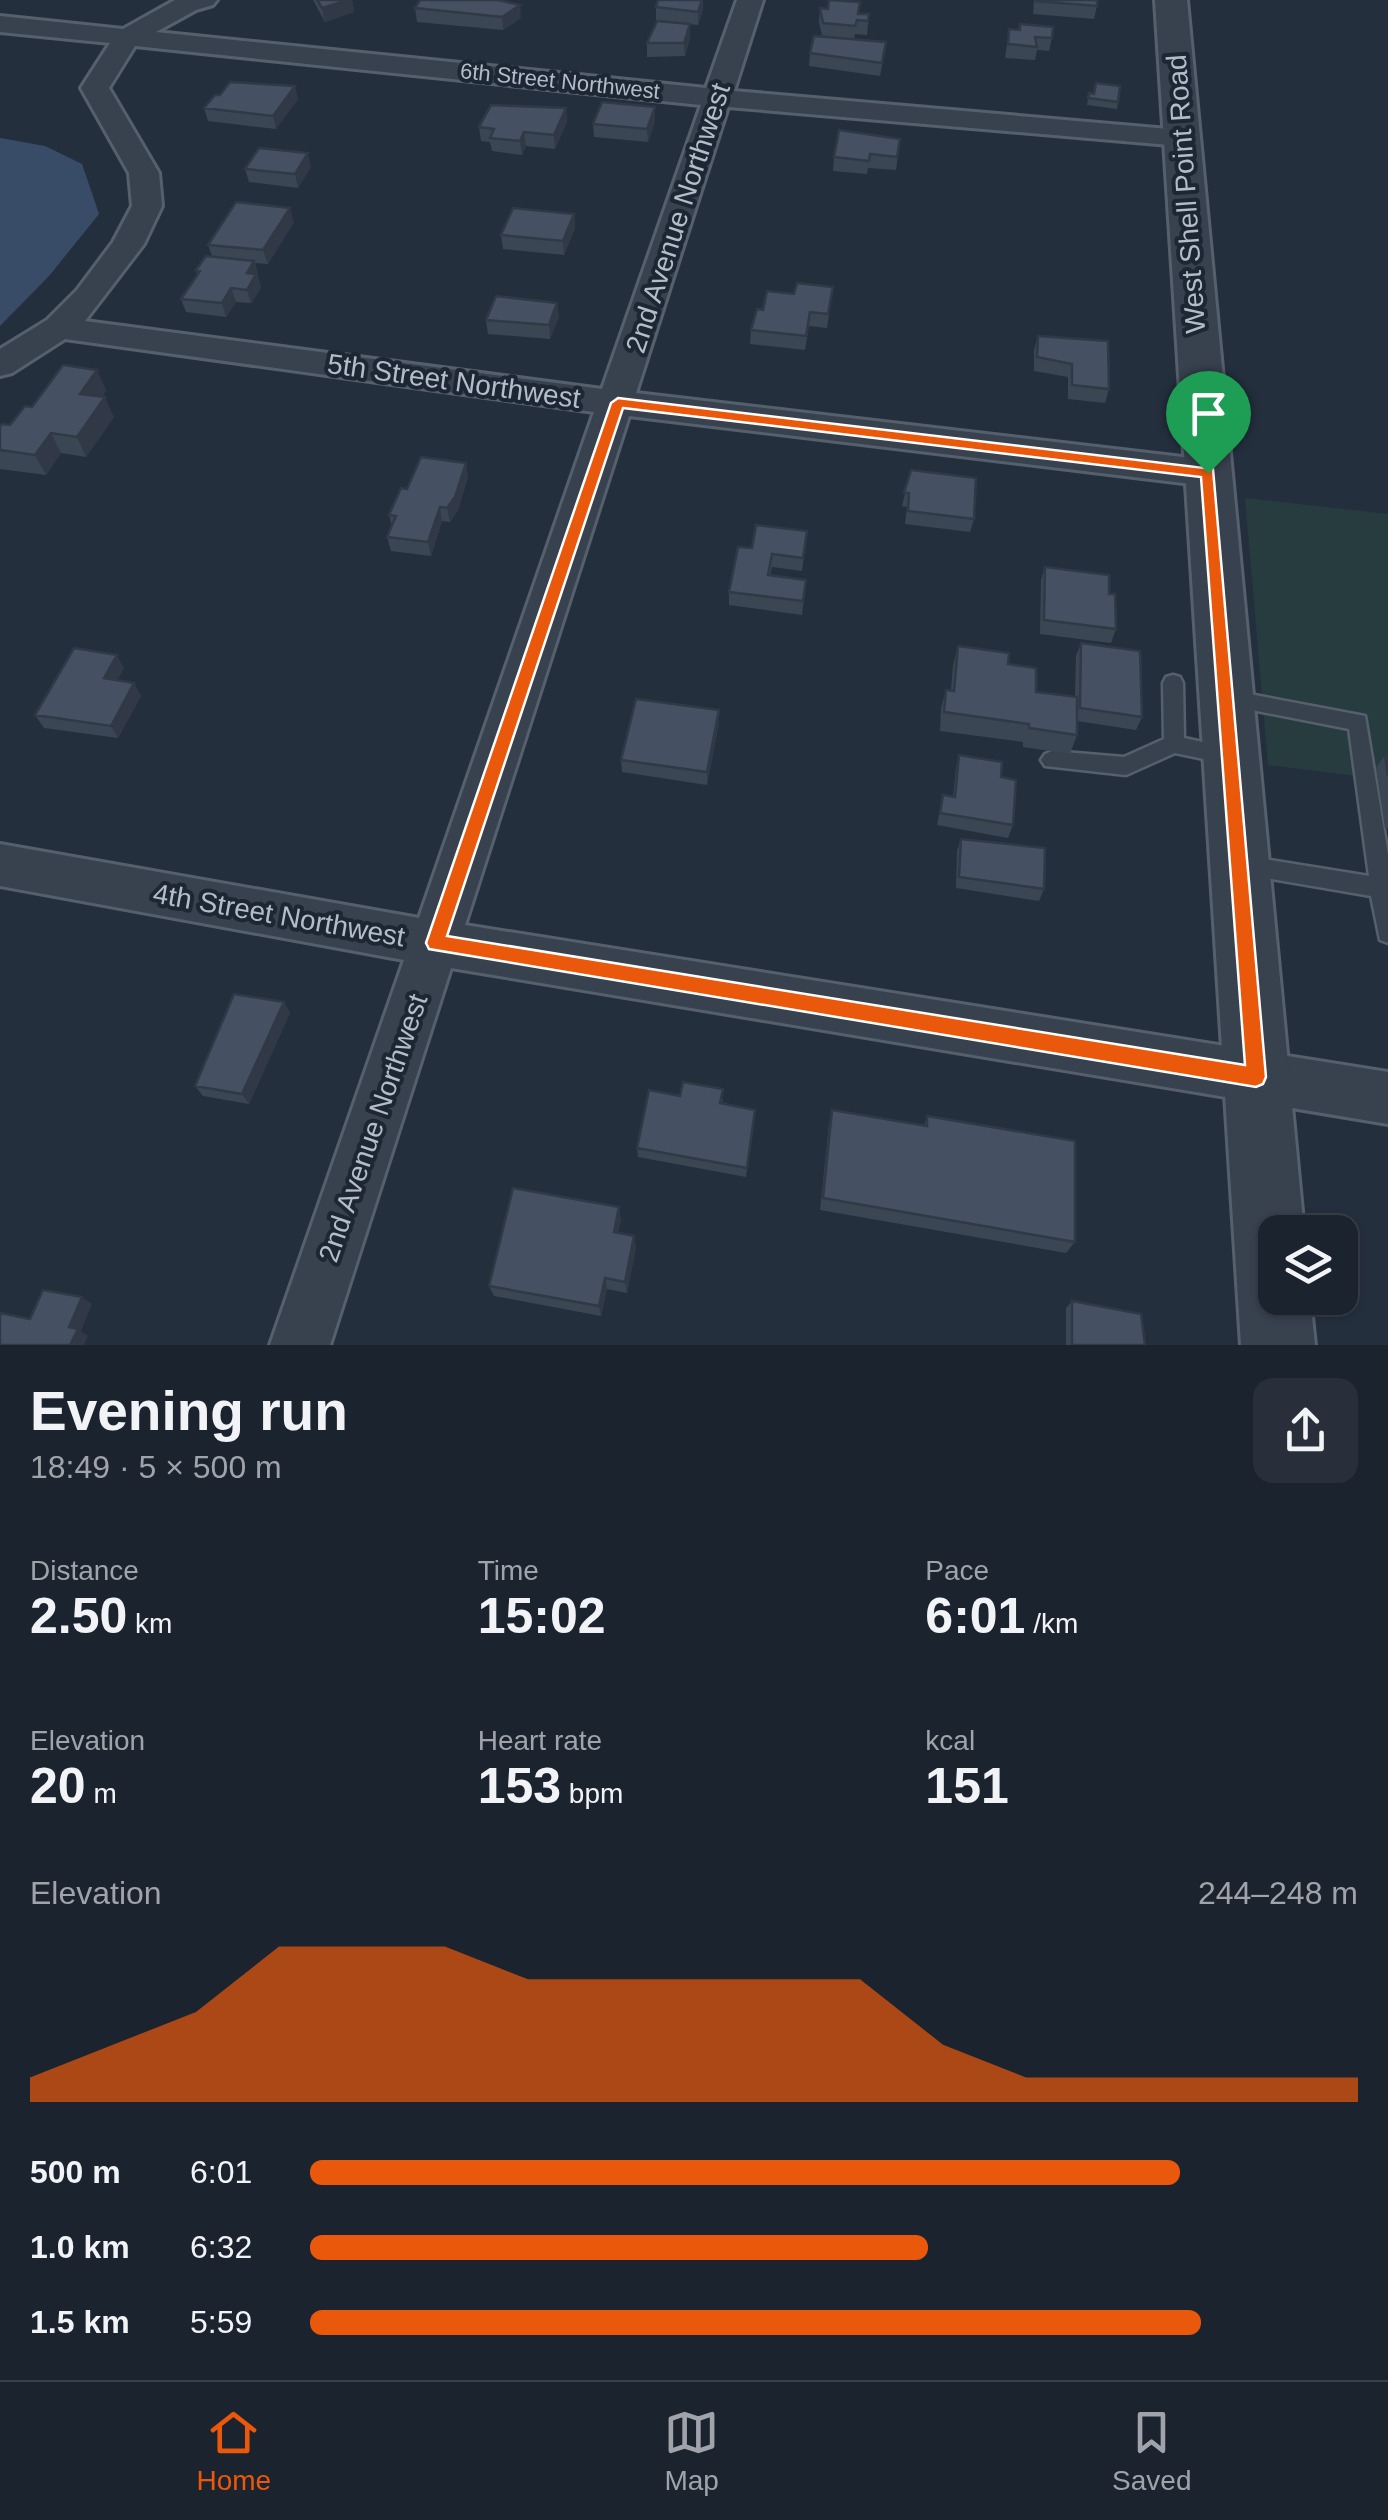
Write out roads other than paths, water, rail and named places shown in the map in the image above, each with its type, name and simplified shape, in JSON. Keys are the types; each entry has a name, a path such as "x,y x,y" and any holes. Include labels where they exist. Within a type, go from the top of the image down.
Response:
{"street":[{"path":"0,365 59,328 89,297 128,244 147,206 144,173 95,88 127,37 187,4 204,0"},
{"name":"2nd Avenue Northwest","path":"300,1345 750,0"},
{"name":"West Shell Point Road","path":"1171,0 1278,1345"},
{"name":"6th Street Northwest","path":"0,24 717,98 1181,137"},
{"name":"5th Street Northwest","path":"59,328 618,403 1208,473"},
{"name":"4th Street Northwest","path":"0,865 436,943 1388,1098"}],"lane":[{"path":"1173,683 1174,744"},
{"path":"1226,698 1358,722 1388,933"},
{"path":"1052,760 1126,766 1174,744 1230,755"},
{"path":"1240,865 1382,888"}],"water":[{"path":"0,138 45,146 82,164 99,214 49,276 0,326"}]}
